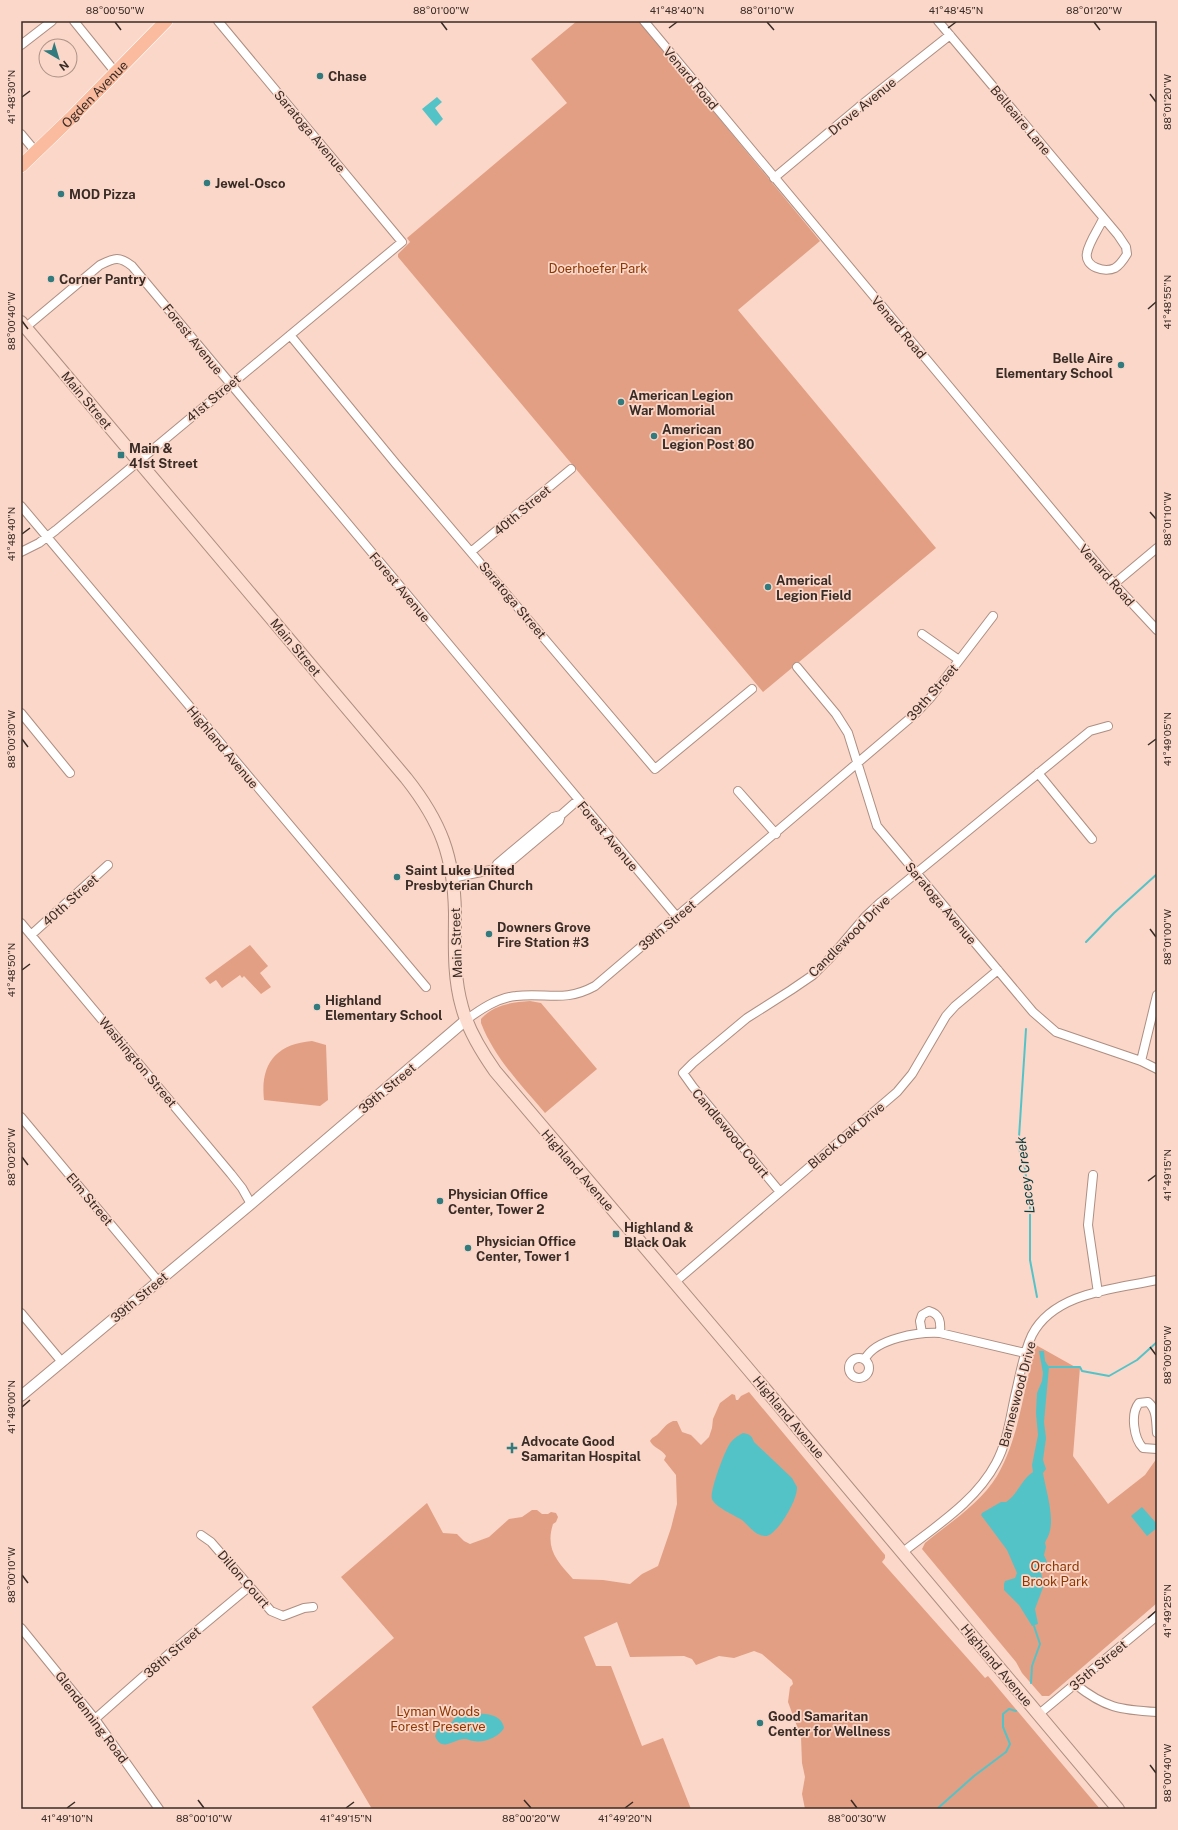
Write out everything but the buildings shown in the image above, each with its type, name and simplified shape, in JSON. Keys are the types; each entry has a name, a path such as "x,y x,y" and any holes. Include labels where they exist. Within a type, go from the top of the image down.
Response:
{"main road":[{"name":"Ogden Avenue","path":"21,166 116,73 166,21"},
{"name":"Main Street","path":"23,324 139,460 420,796 434,818 440,832 452,878 457,981 466,1020"},
{"name":"Highland Avenue","path":"466,1020 480,1048 499,1077 675,1282 1118,1809"}],"street":[{"path":"21,45 52,21"},
{"path":"74,21 116,73"},
{"name":"Saratoga Avenue","path":"218,21 402,242"},
{"name":"Venard Road","path":"644,21 1114,584 1157,630"},
{"name":"Belleaire Lane","path":"938,21 1118,235 1126,247 1127,254 1123,261 1116,267 1109,270 1093,266 1088,262 1086,254 1103,219"},
{"name":"Drove Avenue","path":"774,178 859,107 950,35"},
{"path":"21,134 36,152"},
{"name":"41st Street","path":"21,552 47,537 402,242"},
{"name":"Forest Avenue","path":"23,324 100,265 114,259 123,259 143,278 230,384 677,917"},
{"name":"Saratoga Street","path":"290,335 396,464 472,551 655,769 752,689"},
{"name":"40th Street","path":"472,551 571,469"},
{"name":"Highland Avenue","path":"21,506 426,987"},
{"path":"1114,584 1157,548"},
{"name":"39th Street","path":"21,1396 251,1204 466,1020 483,1008 515,996 561,996 584,992 606,977 776,834 924,706 993,616"},
{"name":"39th Street","path":"922,634 959,660"},
{"name":"Saratoga Avenue","path":"797,667 843,725 849,737 877,826 1032,1012 1056,1032 1141,1061 1157,1069"},
{"path":"21,713 70,773"},
{"name":"Candlewood Drive","path":"683,1073 704,1053 747,1018 813,975 831,957 865,917 916,873 1090,730 1108,726"},
{"path":"1038,773 1092,839"},
{"path":"738,791 776,834"},
{"path":"452,878 496,869 509,862 528,848 559,821 561,815 578,800"},
{"name":"40th Street","path":"31,935 108,865"},
{"name":"Washington Street","path":"21,923 231,1174 242,1188 251,1204"},
{"name":"Black Oak Drive","path":"675,1282 897,1092 912,1074 946,1016 955,1006 998,970"},
{"path":"1141,1061 1157,995"},
{"name":"Candlewood Court","path":"683,1073 780,1192"},
{"name":"Elm Street","path":"21,1117 158,1281"},
{"path":"1093,1175 1088,1225 1098,1293"},
{"name":"Barneswood Drive","path":"903,1552 966,1502 981,1487 990,1475 1004,1443 1025,1353 1036,1328 1046,1315 1065,1303 1098,1293 1157,1280"},
{"path":"922,1333 920,1321 922,1315 930,1311 937,1315 940,1319 940,1333"},
{"path":"21,1314 62,1362"},
{"path":"865,1359 873,1350 889,1341 922,1333 940,1333 1025,1353"},
{"path":"1157,1433 1155,1409 1148,1402 1139,1403 1134,1412 1136,1439 1143,1448 1157,1449"},
{"name":"Dillon Court","path":"201,1535 206,1537 211,1542 271,1611 283,1616 304,1608 313,1607"},
{"name":"38th Street","path":"95,1719 171,1652 249,1587"},
{"name":"35th Street","path":"1039,1714 1157,1616"},
{"name":"Glendenning Road","path":"21,1628 95,1719 159,1809"},
{"path":"1075,1684 1090,1695 1110,1706 1132,1711 1157,1712"}],"green space":[{"name":"Doerhoefer Park","path":"577,21 639,21 820,241 738,310 936,548 763,692 398,257 398,254 410,242 407,238 567,103 531,59"},
{"path":"250,945 268,966 260,973 271,987 261,994 244,976 242,978 240,975 222,988 216,980 210,984 205,978"},
{"path":"530,1001 541,1003 597,1069 545,1113 501,1059 486,1035 481,1023 481,1019 486,1014 497,1007 510,1003"},
{"path":"312,1041 326,1045 328,1100 320,1106 264,1100 263,1087 265,1076 268,1066 273,1058 280,1051 289,1046"},
{"name":"Orchard Brook Park","path":"1036,1345 1077,1368 1080,1367 1073,1456 1108,1504 1145,1475 1157,1458 1157,1603 1049,1696 1042,1696 1022,1673 1016,1662 922,1549 925,1543 973,1504 997,1476 1005,1461 1016,1429"},
{"name":"Lyman Woods Forest Preserve","path":"749,1392 885,1555 882,1562 985,1678 988,1676 1100,1809 805,1809 802,1794 805,1777 802,1763 801,1737 788,1702 790,1687 793,1684 792,1680 762,1654 754,1651 734,1658 719,1656 696,1665 692,1659 684,1656 630,1657 617,1622 584,1637 596,1666 611,1666 642,1746 663,1738 691,1809 372,1809 312,1707 394,1638 341,1577 427,1503 443,1533 457,1534 464,1541 470,1544 489,1537 509,1519 522,1517 532,1510 537,1510 542,1514 548,1514 551,1512 556,1513 558,1517 556,1522 553,1524 550,1541 554,1554 573,1579 603,1580 630,1584 642,1574 658,1566 671,1528 677,1504 676,1475 664,1460 666,1456 650,1441 668,1424 673,1421 677,1421 682,1432 691,1435 701,1445 709,1437 713,1419 720,1403 732,1394 735,1395 736,1400 738,1400 741,1396"}],"water":[{"path":"437,97 442,102 435,108 443,119 436,126 422,109"},
{"path":"1039,1351 1044,1351 1045,1361 1049,1367 1044,1422 1046,1438 1043,1460 1046,1469 1043,1473 1051,1512 1051,1527 1045,1543 1046,1547 1044,1555 1047,1562 1041,1573 1044,1585 1035,1609 1038,1624 1032,1626 1019,1605 1004,1590 1005,1581 1015,1578 1017,1573 1007,1550 981,1515 1001,1502 1006,1502 1010,1499 1025,1479 1033,1472 1032,1465 1038,1435 1036,1413 1037,1393 1042,1381 1043,1373"},
{"path":"743,1433 750,1436 754,1442 792,1478 797,1487 794,1499 787,1514 777,1528 767,1536 756,1533 742,1520 725,1511 712,1499 715,1480 728,1446"},
{"path":"1142,1507 1157,1524 1157,1528 1147,1536 1131,1516"},
{"path":"486,1714 493,1716 502,1722 504,1728 495,1737 487,1740 471,1741 465,1739 448,1744 441,1744 435,1736 439,1727 452,1722 457,1715"}],"waterway":[{"name":"Lacey Creek","path":"1086,942 1114,913 1157,874"},
{"name":"Lacey Creek","path":"1026,1029 1019,1137 1020,1154 1025,1169 1030,1205 1030,1260 1037,1297"},
{"path":"1049,1367 1080,1367 1082,1371 1109,1376 1137,1360 1157,1342"},
{"name":"Lacey Creek","path":"1031,1683 1032,1666 1040,1644 1034,1626"},
{"name":"Lacey Creek","path":"937,1809 974,1776 1006,1752 1010,1744 1003,1727 1003,1714 1009,1709 1016,1711"}],"place":[{"name":"Chase","path":"320,76"},
{"name":"Jewel-Osco","path":"207,183"},
{"name":"MOD Pizza","path":"61,194"},
{"name":"Corner Pantry","path":"51,279"},
{"name":"Belle Aire Elementary School","path":"1121,365"},
{"name":"American Legion War Momorial","path":"621,402"},
{"name":"American Legion Post 80","path":"654,436"},
{"name":"Main & 41st Street","path":"121,455"},
{"name":"Americal Legion Field","path":"768,587"},
{"name":"Saint Luke United Presbyterian Church","path":"397,877"},
{"name":"Downers Grove Fire Station #3","path":"489,934"},
{"name":"Highland Elementary School","path":"317,1007"},
{"name":"Physician Office Center, Tower 2","path":"440,1201"},
{"name":"Highland & Black Oak","path":"616,1234"},
{"name":"Physician Office Center, Tower 1","path":"468,1248"},
{"name":"Advocate Good Samaritan Hospital","path":"512,1448"},
{"name":"Good Samaritan Center for Wellness","path":"760,1723"}]}
